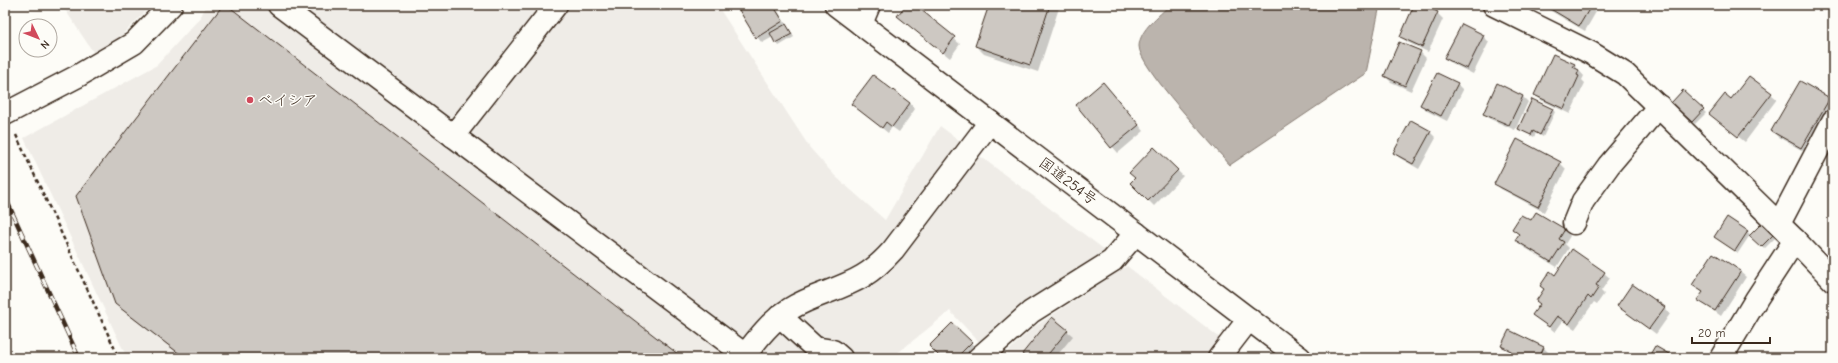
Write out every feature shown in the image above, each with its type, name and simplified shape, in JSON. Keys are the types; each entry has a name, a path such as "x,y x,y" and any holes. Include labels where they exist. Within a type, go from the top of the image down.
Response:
{"main road":[{"path":"6,114 134,44 171,5"},
{"path":"279,5 745,355 769,325 780,316 804,301 862,277 880,265 990,122"},
{"path":"453,136 556,5"},
{"name":"国道254号","path":"836,5 865,15 990,122 1300,358"},
{"path":"1505,7 1591,53 1624,74 1660,106 1795,240 1833,280"},
{"path":"1574,223 1583,201 1609,166 1660,106"},
{"path":"1779,224 1833,121"},
{"path":"979,358 1031,312 1112,261 1136,233"},
{"path":"1720,358 1795,240"},
{"path":"780,316 815,348 833,351 841,358"},
{"path":"1220,358 1249,319"}],"path":[{"path":"6,114 119,358"}],"shaded area":[{"path":"62,5 152,5 119,38 95,55"},
{"path":"207,5 717,5 810,148 835,176 885,220 940,126 1105,250 1009,315 979,342 950,311 895,355 898,358 127,358 24,138 157,65 199,19"},
{"path":"1170,5 1380,5 1366,73 1230,165 1178,106 1142,56 1139,46 1140,40 1146,28"},
{"path":"1127,266 1246,358 1001,358 1034,327"}],"building":[{"name":"ベイシア","path":"223,5 227,5 683,358 185,358 115,304 76,196"},
{"path":"736,5 773,5 783,21 756,38"},
{"path":"906,5 915,5 955,37 943,53 897,16"},
{"path":"989,5 1050,5 1030,65 975,46"},
{"path":"1414,5 1422,5 1438,12 1422,47 1400,37"},
{"path":"1544,5 1589,5 1591,6 1579,26"},
{"path":"786,24 792,34 775,43 770,33"},
{"path":"1462,24 1484,35 1467,69 1444,58"},
{"path":"1399,42 1421,51 1405,86 1384,76"},
{"path":"1553,54 1575,64 1573,67 1579,70 1577,75 1579,76 1564,109 1534,95"},
{"path":"1437,73 1458,83 1441,116 1420,105"},
{"path":"873,75 910,103 892,127 886,122 882,128 851,104"},
{"path":"1749,76 1772,93 1738,137 1709,114 1725,94 1731,99"},
{"path":"1800,81 1830,98 1801,148 1771,131"},
{"path":"1103,82 1139,125 1111,148 1076,105"},
{"path":"1497,83 1523,96 1509,125 1483,114"},
{"path":"1683,90 1704,109 1692,122 1671,103"},
{"path":"1532,99 1553,109 1540,135 1533,131 1531,135 1518,129"},
{"path":"1411,120 1431,131 1413,164 1393,153"},
{"path":"1517,139 1561,162 1538,207 1494,184"},
{"path":"1154,147 1178,170 1148,201 1130,183 1135,178 1129,173"},
{"path":"1536,212 1565,229 1559,239 1564,242 1551,262 1515,240 1519,234 1512,229 1521,215 1531,220"},
{"path":"1727,217 1748,231 1735,251 1714,237"},
{"path":"1761,224 1773,235 1761,247 1749,236"},
{"path":"1572,249 1605,272 1596,285 1599,287 1591,299 1588,296 1569,324 1557,316 1549,327 1532,315 1540,304 1536,301 1544,289 1540,286 1550,271 1555,275"},
{"path":"1713,253 1741,271 1715,311 1697,300 1703,292 1692,285"},
{"path":"1632,284 1665,307 1649,329 1617,306"},
{"path":"1052,317 1068,330 1045,358 1027,358 1022,354"},
{"path":"952,323 972,342 956,358 941,358 929,346"},
{"path":"1509,330 1544,347 1539,358 1507,358 1511,351 1501,346"},
{"path":"1655,346 1676,358 1648,358"}],"railway":[{"path":"5,197 79,358"}],"place":[{"name":"ベイシア","path":"250,100"}]}
